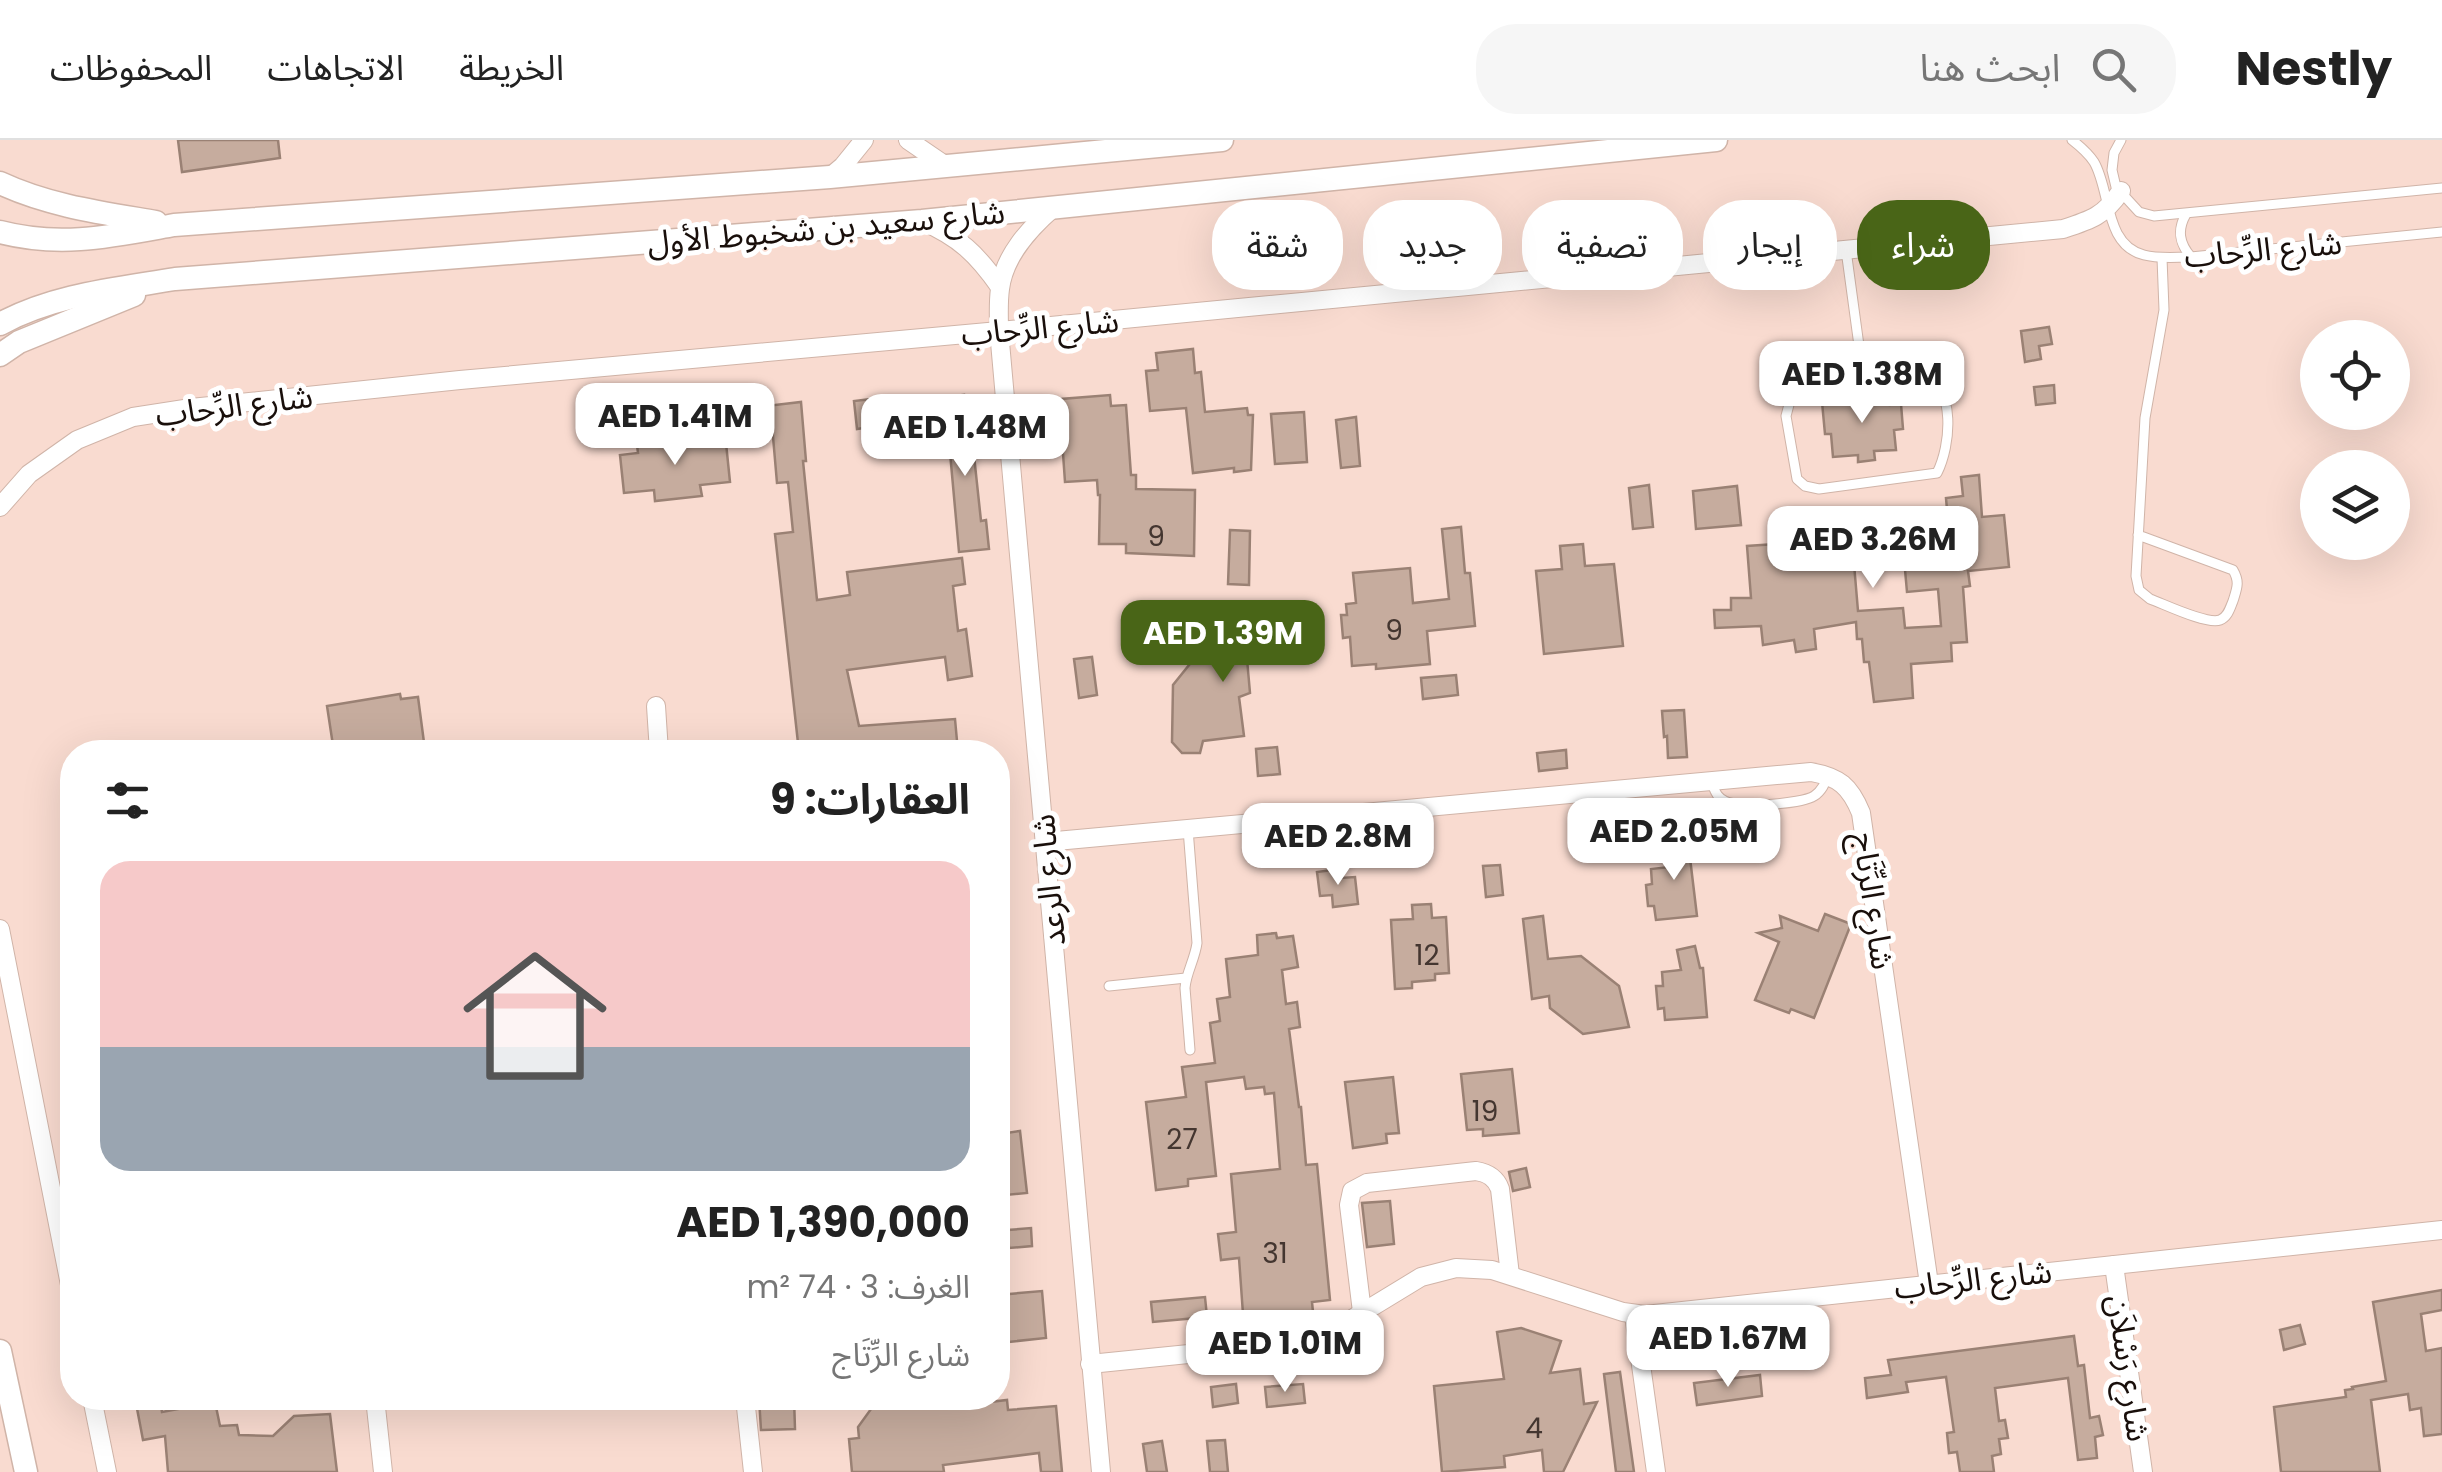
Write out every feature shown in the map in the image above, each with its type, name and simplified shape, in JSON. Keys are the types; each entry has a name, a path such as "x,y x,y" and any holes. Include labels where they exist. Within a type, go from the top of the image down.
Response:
{"main road":[{"name":"شارع سعيد بن شخبوط الأول","path":"0,232 54,241 88,240 174,225 830,177 1222,140"},
{"name":"شارع سعيد بن شخبوط الأول","path":"0,324 54,302 174,279 922,221 1716,140"},
{"path":"0,183 53,203 174,225"},
{"path":"0,355 35,335 174,279"},
{"path":"0,1352 26,1472"}],"street":[{"path":"830,177 864,140"},
{"path":"908,140 946,166"},
{"path":"2107,211 2121,192"},
{"name":"شارع الرعد","path":"1054,208 1035,224 1008,264 1000,287 999,331 1101,1472"},
{"name":"شارع الرِّحاب","path":"0,507 29,474 77,440 132,417 210,406 2063,228 2107,211"},
{"path":"922,221 967,246 1000,287"},
{"path":"656,706 659,740"},
{"path":"1045,842 1811,772 1828,776"},
{"name":"شارع الرِّتَاج","path":"1828,776 1855,797 1861,813 1929,1284"},
{"path":"0,929 60,1234"},
{"path":"1362,1312 1348,1204 1352,1192 1366,1183 1476,1172 1491,1176 1500,1189 1510,1275"},
{"name":"شارع الرِّحاب","path":"1090,1364 1306,1342 1334,1330 1401,1287 1438,1271 1475,1268 1510,1275 1634,1315 2442,1230"},
{"name":"شارع رَسْلاَن","path":"2114,1265 2143,1472"},
{"path":"1634,1315 1656,1472"},
{"path":"94,1410 107,1472"},
{"path":"375,1410 383,1472"},
{"path":"746,1410 753,1472"}],"lane":[{"name":"شارع الرِّحاب","path":"2072,140 2094,162 2105,189 2107,211 2123,243 2143,255 2191,257 2442,232"},
{"path":"2121,140 2112,170 2121,192"},
{"name":"شارع الرِّحاب","path":"2121,192 2138,212 2147,215 2442,188"},
{"path":"2186,214 2180,236 2191,257"},
{"path":"1846,250 1860,352 1870,366 1908,368 1923,372 1940,384 1948,412 1946,454 1938,472 1819,489 1804,486 1797,478 1786,416 1792,393 1806,380 1851,364 1860,352"},
{"path":"2138,535 2233,570 2238,585 2226,616 2208,620 2144,595 2137,583 2138,535 2145,418 2164,310 2162,258"},
{"path":"1711,782 1718,796 1728,804 1740,806 1809,798 1820,791 1828,776"},
{"path":"1188,830 1197,943 1186,978 1190,1050"},
{"path":"1109,986 1186,978"}],"building":[{"path":"178,140 278,140 280,158 182,172"},
{"path":"2049,327 2052,344 2039,346 2041,359 2025,362 2021,331"},
{"path":"1193,349 1195,373 1201,372 1205,412 1247,408 1248,415 1253,415 1251,470 1193,473 1186,408 1150,411 1146,371 1158,370 1156,353"},
{"path":"1814,364 1814,368 1800,373 1788,385 1778,386 1777,367"},
{"path":"2054,385 2055,403 2036,405 2034,387"},
{"path":"964,395 981,521 986,520 989,549 959,552 945,397"},
{"path":"1110,395 1111,406 1126,405 1131,475 1136,475 1136,489 1195,490 1194,556 1126,553 1126,544 1099,544 1097,480 1065,482 1061,399"},
{"path":"1890,396 1890,405 1901,404 1903,429 1894,430 1896,450 1874,451 1875,460 1858,462 1858,455 1833,457 1831,434 1825,434 1822,402"},
{"path":"880,398 883,425 857,429 854,401"},
{"path":"801,402 817,600 850,595 847,572 962,558 965,584 953,586 958,631 966,629 972,676 948,680 945,657 847,670 859,726 955,719 957,740 798,740 775,534 793,532 788,482 777,483 772,425 768,425 766,406"},
{"path":"1304,412 1307,462 1275,464 1271,414"},
{"path":"1356,417 1360,466 1341,468 1336,420"},
{"path":"701,438 702,446 726,443 730,482 700,485 702,496 655,501 654,490 624,493 620,455 638,453 637,445"},
{"path":"1979,475 1982,517 2004,515 2009,567 1968,571 1970,586 1963,587 1967,642 1951,643 1952,661 1911,664 1913,698 1874,702 1869,662 1864,662 1856,622 1814,629 1816,649 1796,652 1794,640 1763,645 1761,626 1715,628 1714,610 1731,610 1731,598 1751,598 1747,546 1848,533 1858,611 1903,608 1905,628 1941,626 1938,589 1907,592 1901,525 1948,521 1946,498 1963,496 1961,477"},
{"path":"1649,485 1653,527 1633,529 1629,488"},
{"path":"1737,486 1741,525 1696,529 1693,491"},
{"path":"1461,527 1475,626 1427,631 1430,664 1376,669 1376,664 1352,666 1350,637 1343,638 1341,615 1347,615 1346,604 1356,603 1353,573 1410,568 1413,603 1449,599 1442,529"},
{"path":"1230,530 1250,531 1249,585 1228,584"},
{"path":"1583,544 1585,566 1614,564 1623,646 1544,654 1536,571 1562,569 1560,546"},
{"path":"1303,627 1306,654 1247,659 1250,693 1239,697 1244,736 1203,741 1200,753 1182,753 1172,742 1173,685 1206,644 1234,642 1234,632"},
{"path":"1092,657 1097,695 1079,698 1074,659"},
{"path":"1456,675 1458,695 1423,699 1421,678"},
{"path":"400,694 401,699 418,697 424,740 332,740 327,706"},
{"path":"1684,710 1687,757 1668,758 1662,711"},
{"path":"1277,747 1280,774 1258,776 1256,749"},
{"path":"1566,750 1567,768 1539,771 1537,753"},
{"path":"1687,833 1697,916 1656,920 1654,906 1648,906 1646,885 1652,884 1651,869 1670,867 1667,835"},
{"path":"1500,865 1503,895 1486,897 1483,866"},
{"path":"1340,869 1341,878 1355,877 1358,904 1333,907 1332,895 1320,896 1317,872"},
{"path":"1431,904 1432,918 1446,917 1449,973 1435,974 1435,980 1412,982 1412,988 1395,989 1391,920 1413,919 1412,905"},
{"path":"1825,914 1851,924 1814,1018 1755,1000 1779,942 1758,933 1782,928 1780,916 1818,931"},
{"path":"1543,916 1548,959 1581,956 1619,986 1629,1027 1583,1034 1550,1008 1549,996 1532,999 1523,919"},
{"path":"1276,933 1277,938 1293,936 1298,967 1282,970 1286,1004 1297,1002 1300,1027 1289,1029 1306,1165 1317,1164 1330,1300 1312,1302 1314,1322 1244,1328 1239,1258 1221,1260 1218,1234 1236,1232 1231,1174 1280,1169 1274,1093 1265,1094 1264,1087 1246,1089 1244,1077 1206,1082 1216,1176 1188,1179 1188,1186 1156,1190 1146,1102 1186,1097 1182,1067 1215,1063 1210,1023 1220,1021 1217,999 1230,997 1226,959 1258,955 1257,935"},
{"path":"1695,946 1703,968 1707,1017 1665,1020 1664,1008 1658,1009 1656,986 1663,986 1662,972 1681,970 1677,950"},
{"path":"1512,1069 1519,1133 1483,1136 1483,1129 1467,1130 1461,1074"},
{"path":"1393,1077 1399,1133 1386,1134 1387,1143 1353,1148 1345,1082"},
{"path":"1020,1131 1027,1193 1010,1195 1010,1132"},
{"path":"1526,1168 1530,1187 1513,1191 1509,1172"},
{"path":"1390,1201 1394,1244 1367,1247 1362,1203"},
{"path":"1031,1228 1032,1246 1010,1248 1010,1230"},
{"path":"2442,1290 2442,1310 2421,1314 2426,1351 2442,1348 2442,1434 2424,1436 2421,1408 2410,1410 2408,1394 2371,1400 2380,1472 2281,1472 2274,1407 2346,1397 2345,1390 2352,1387 2386,1381 2373,1302"},
{"path":"1042,1291 1046,1338 1010,1342 1010,1294"},
{"path":"1205,1297 1207,1317 1153,1322 1151,1302"},
{"path":"2300,1325 2305,1344 2284,1350 2280,1330"},
{"path":"1521,1328 1561,1341 1550,1373 1580,1369 1584,1404 1597,1402 1563,1472 1544,1472 1542,1450 1504,1456 1505,1467 1442,1472 1434,1386 1504,1379 1497,1332"},
{"path":"2074,1336 2078,1366 2084,1365 2090,1418 2099,1416 2103,1435 2095,1437 2097,1458 2078,1460 2068,1378 1995,1388 1999,1421 2005,1420 2008,1438 1999,1439 2001,1454 1992,1456 1994,1472 1960,1472 1957,1452 1949,1453 1947,1433 1954,1432 1946,1377 1906,1382 1908,1392 1867,1398 1865,1378 1891,1375 1888,1360"},
{"path":"1620,1372 1634,1472 1616,1472 1604,1374"},
{"path":"1760,1375 1762,1396 1697,1405 1694,1383"},
{"path":"1236,1384 1238,1403 1213,1407 1211,1387"},
{"path":"1303,1384 1305,1403 1267,1407 1265,1387"},
{"path":"1056,1406 1062,1472 1041,1472 1039,1453 943,1465 944,1472 852,1472 849,1439 859,1438 858,1427 870,1410 1010,1410"},
{"path":"137,1410 217,1410 220,1426 237,1425 239,1435 273,1436 294,1416 330,1414 337,1472 168,1472 165,1436 143,1440"},
{"path":"760,1410 794,1410 795,1429 761,1430"},
{"path":"1225,1440 1228,1472 1210,1472 1207,1441"},
{"path":"1162,1441 1167,1472 1147,1472 1143,1444"}]}
